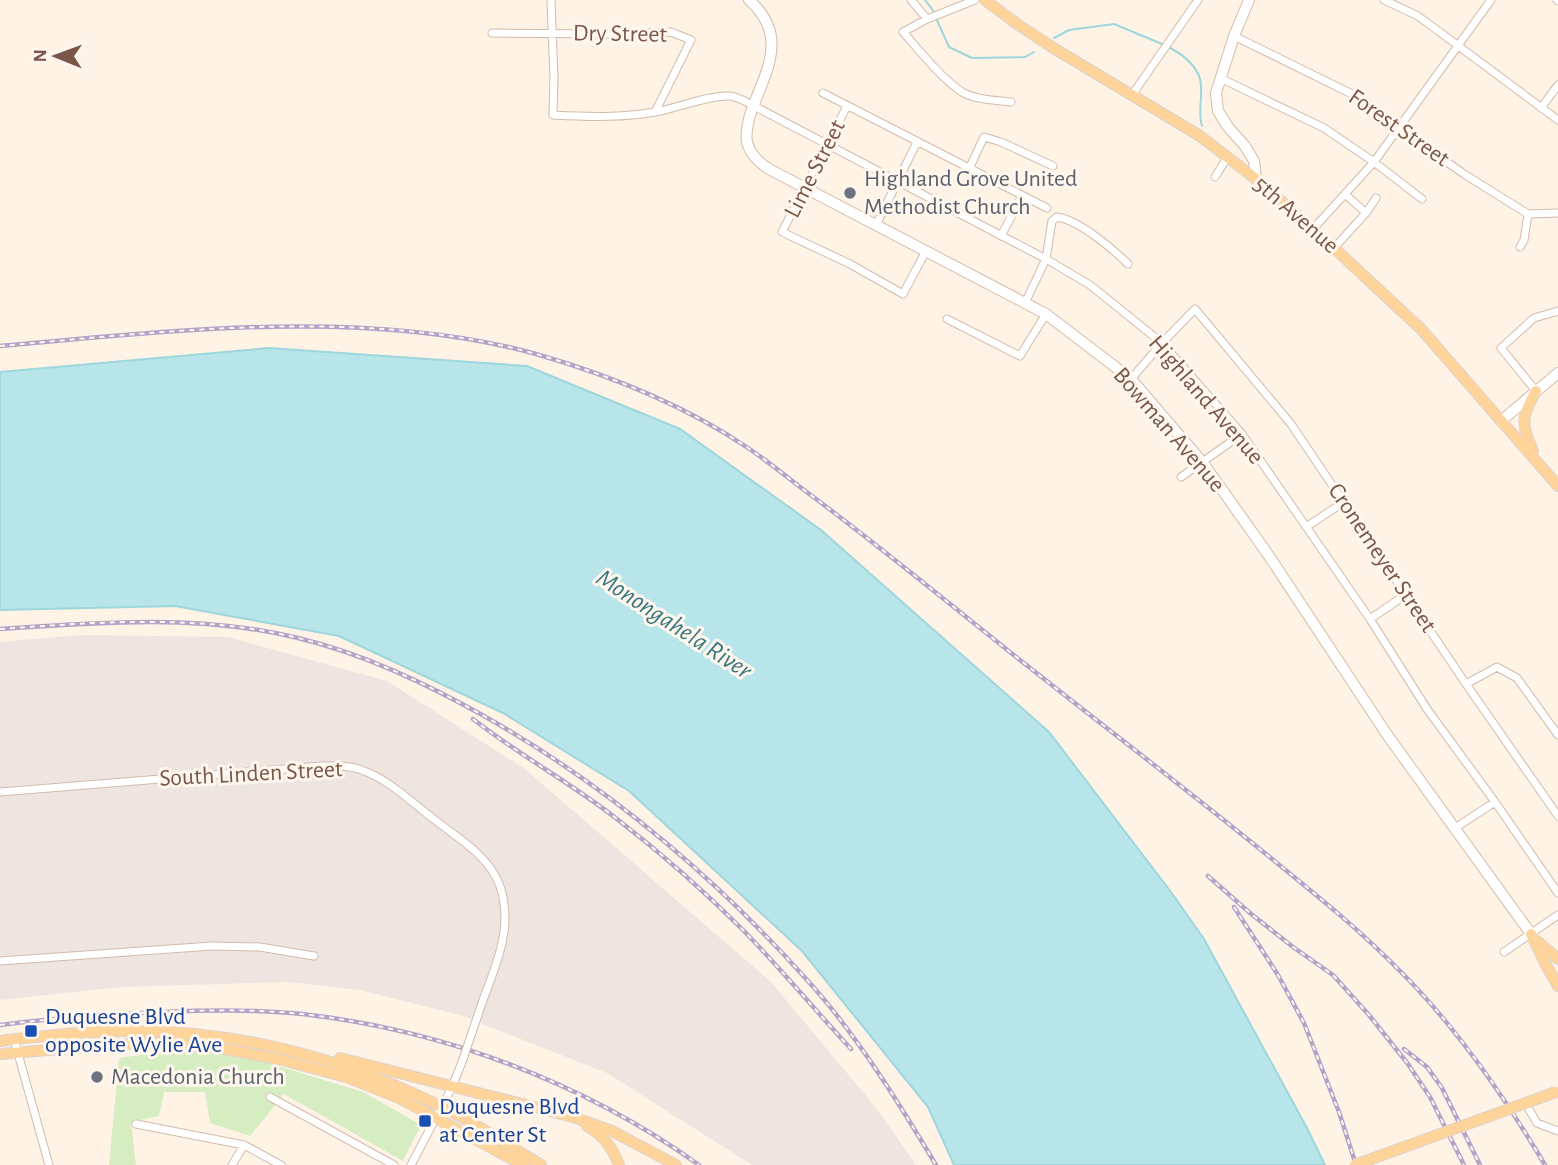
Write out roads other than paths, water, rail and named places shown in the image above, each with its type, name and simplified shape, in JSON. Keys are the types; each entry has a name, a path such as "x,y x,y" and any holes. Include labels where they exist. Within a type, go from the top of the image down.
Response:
{"main road":[{"name":"Bowman Avenue","path":"749,0 767,24 772,44 770,64 747,130 746,137 753,155 767,168 1046,314 1130,379 1203,463 1267,552 1388,736 1531,934"},
{"name":"5th Avenue","path":"985,0 1055,49 1200,136 1256,179 1421,329 1558,486"},
{"path":"1249,0 1216,93 1218,111 1254,161 1256,179"},
{"path":"1501,421 1558,373"},
{"path":"1536,391 1526,408 1523,421 1525,433 1539,464"},
{"path":"1531,934 1558,947"},
{"path":"1531,934 1558,960"},
{"path":"1531,934 1558,986"},
{"path":"0,1041 62,1034 138,1031 190,1034 315,1051 573,1117 612,1131 676,1165"},
{"path":"246,1041 309,1054 386,1082 442,1107 541,1165"},
{"path":"0,1054 146,1042 179,1043 282,1060 346,1077 399,1098 523,1165"},
{"path":"1355,1165 1557,1094"},
{"path":"1374,1165 1557,1094"},
{"path":"573,1117 596,1131 606,1142 619,1165"}],"street":[{"path":"492,33 551,33 551,0"},
{"path":"911,0 929,18"},
{"path":"975,0 929,18 903,32 935,69 962,92 978,98 1011,103"},
{"path":"1132,95 1198,0"},
{"path":"1384,0 1418,16 1558,120"},
{"path":"1312,229 1374,162 1491,0"},
{"name":"Dry Street","path":"551,33 671,32 691,40 655,112"},
{"name":"Highland Avenue","path":"551,33 553,115 626,116 730,96 754,106 1046,259 1090,285 1162,343 1242,434 1370,619 1427,709 1558,893"},
{"name":"Forest Street","path":"1234,36 1360,98 1464,174 1528,214"},
{"path":"1220,78 1324,128 1422,199"},
{"path":"1541,108 1558,85"},
{"path":"823,93 1047,208"},
{"name":"Lime Street","path":"847,106 782,232 850,264 903,294 926,251"},
{"path":"969,169 984,137 1053,166"},
{"path":"876,225 917,142"},
{"path":"1215,177 1228,156"},
{"path":"1345,194 1366,213"},
{"path":"1001,236 1022,196"},
{"path":"1334,248 1376,198"},
{"path":"1520,247 1524,240 1528,214 1558,213"},
{"path":"1025,303 1046,259 1052,221 1057,217 1072,222 1111,247 1128,264"},
{"name":"Cronemeyer Street","path":"1162,343 1195,309 1291,424 1558,816"},
{"path":"1536,391 1501,348 1534,318 1558,311"},
{"path":"947,320 1020,356 1046,314"},
{"path":"1130,379 1162,343"},
{"path":"1181,477 1242,434"},
{"path":"1306,527 1344,502"},
{"path":"1370,619 1407,594"},
{"path":"1466,684 1497,667 1517,678 1558,736"},
{"name":"South Linden Street","path":"0,792 344,766 362,770 384,781 480,857 492,871 500,887 505,927 502,946 452,1087 411,1165"},
{"path":"1455,828 1495,802"},
{"path":"1504,952 1558,915"},
{"path":"0,961 212,946 260,947 314,956"},
{"path":"14,1039 49,1165"},
{"path":"270,1097 394,1165"},
{"path":"1527,1106 1537,1123 1558,1131"},
{"path":"136,1124 244,1145 281,1165"},
{"path":"232,1165 244,1145"}],"water":[{"name":"Monongahela River","path":"269,348 527,366 680,429 821,530 1049,732 1204,939 1325,1165 954,1165 928,1107 802,951 629,791 503,713 339,636 175,606 0,610 0,372"}],"waterway":[{"path":"925,0 935,13"},
{"path":"936,18 949,47 972,58 1025,57 1034,52"},
{"path":"1054,38 1069,30 1114,24 1162,44"},
{"path":"1170,48 1181,54 1198,74 1202,126"}],"railway":[{"path":"0,346 133,334 270,327 406,331 472,340 536,354 619,382 673,405 756,453 1233,827 1350,924 1384,955 1442,1016 1496,1089 1545,1165"},
{"path":"0,629 150,622 224,625 261,630 347,652 417,681 484,716 529,743 615,802 735,905 808,981 843,1023 936,1165"},
{"path":"473,719 599,806 682,873 744,931 851,1049"},
{"path":"1208,876 1250,913 1333,975 1369,1015 1430,1097 1464,1165"},
{"path":"1234,907 1278,975 1304,1023 1339,1112 1356,1165"},
{"path":"0,1025 102,1015 215,1010 285,1012 355,1022 459,1047 510,1064 608,1109 699,1165"},
{"path":"1404,1049 1427,1067 1442,1088 1480,1165"}],"place":[{"name":"Highland Grove United Methodist Church","path":"850,193"},
{"name":"Duquesne Blvd opposite Wylie Ave","path":"31,1031"},
{"name":"Macedonia Church","path":"97,1077"},
{"name":"Duquesne Blvd at Center St","path":"425,1121"}]}
